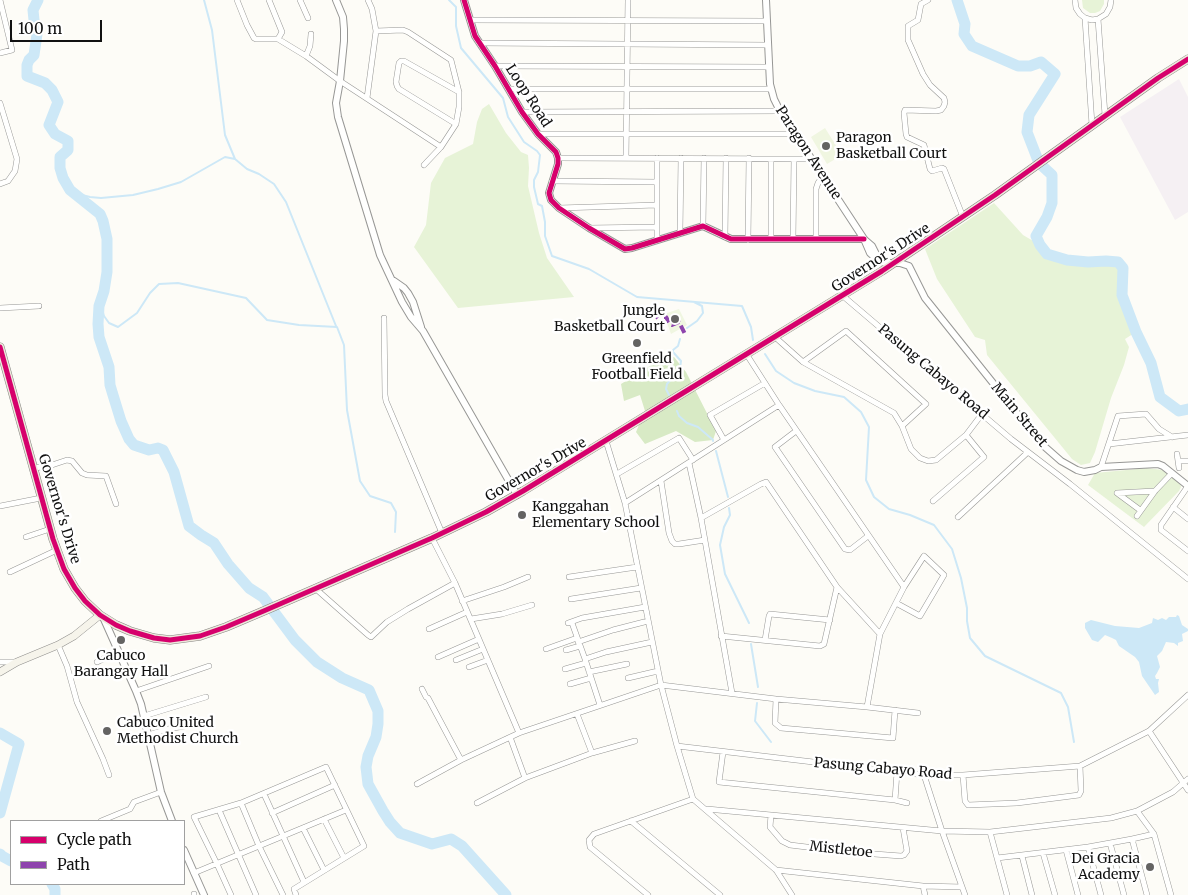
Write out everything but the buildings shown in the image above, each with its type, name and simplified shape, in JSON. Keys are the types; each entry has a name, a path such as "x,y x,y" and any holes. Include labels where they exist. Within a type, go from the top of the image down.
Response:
{"main road":[{"name":"Governor's Drive","path":"0,347 50,529 67,575 74,588 102,616 116,625 137,634 162,639 193,637 266,610 442,534 517,495 879,274 963,217 1158,78 1188,59"},
{"path":"0,672 17,662 58,645 102,616"}],"street":[{"path":"0,0 12,50 0,53"},
{"path":"237,0 254,38 278,39 441,147"},
{"path":"269,0 282,32 278,39"},
{"path":"300,0 308,18"},
{"path":"336,0 343,17 344,29 340,80 336,102 338,117 380,255 393,280 408,293 423,331 517,495"},
{"path":"367,98 376,31 372,9 368,0"},
{"name":"Loop Road","path":"464,0 475,36 522,112 538,134 556,152 558,158"},
{"path":"626,158 628,0"},
{"name":"Paragon Avenue","path":"766,0 770,90 780,111 864,239 870,253 879,261"},
{"path":"928,0 921,4 918,20 908,26 908,40 923,74 930,85 944,98 945,102 941,110 905,110 906,134 907,137 924,145 932,171 944,168 963,217"},
{"path":"1075,0 1077,10 1082,16 1092,20 1098,19 1108,12 1111,0"},
{"path":"1085,18 1092,125"},
{"path":"1098,19 1105,115"},
{"path":"470,20 766,21"},
{"path":"376,31 403,30 451,60 459,92 456,124 441,147 424,165"},
{"path":"306,56 312,34"},
{"path":"480,44 627,43 768,45"},
{"path":"456,124 399,89 396,82 399,63 404,61 459,92"},
{"path":"495,66 768,67"},
{"path":"509,89 770,90"},
{"path":"0,103 17,158 15,171 8,181 0,184"},
{"path":"522,112 780,111"},
{"path":"0,133 8,130"},
{"path":"538,134 796,134"},
{"path":"811,159 558,158 549,193 559,208 625,249 703,226 731,239 864,239"},
{"path":"657,239 658,158"},
{"path":"680,232 681,158"},
{"path":"703,226 704,158"},
{"path":"726,158 726,237"},
{"path":"748,240 749,158"},
{"path":"771,159 771,240"},
{"path":"793,239 794,159"},
{"path":"816,239 816,189 822,176"},
{"path":"552,180 657,182"},
{"path":"559,208 657,205"},
{"path":"589,228 657,227"},
{"path":"879,261 908,266 907,262 910,256 922,245"},
{"path":"879,261 881,265 879,274"},
{"name":"Main Street","path":"908,266 925,298 1017,413 1061,462 1077,470 1090,472 1101,467 1158,464 1188,486"},
{"name":"Pasung Cabayo Road","path":"843,296 1011,439 1188,579"},
{"path":"0,308 39,306"},
{"path":"384,318 386,401 442,534"},
{"path":"802,362 846,331 926,404 902,426"},
{"path":"775,337 802,362 894,413 902,426 911,449 920,458 928,461 936,460 966,435 982,414"},
{"path":"747,355 779,406 904,587"},
{"path":"724,440 710,415 764,382"},
{"path":"625,503 779,406"},
{"path":"1101,467 1118,416 1146,414 1159,429 1172,436"},
{"path":"796,431 774,446 845,550 850,550 868,536"},
{"path":"933,501 984,457 966,435"},
{"path":"1109,444 1188,435"},
{"path":"617,474 678,438 691,462 732,693"},
{"path":"606,441 625,503 661,685 693,799 776,870 792,895"},
{"path":"958,517 1028,452"},
{"path":"1177,454 1179,468"},
{"path":"34,468 49,466 67,460 72,461 82,473 106,476 116,504"},
{"path":"1178,462 1188,461"},
{"path":"1137,516 1172,473"},
{"path":"661,481 669,533 672,541 678,544 705,540"},
{"path":"701,518 766,482 837,587 880,634"},
{"path":"1188,486 1161,524 1162,530 1188,550"},
{"path":"1140,510 1117,493 1156,491"},
{"path":"0,506 41,498"},
{"path":"1173,507 1188,519"},
{"path":"26,537 50,529"},
{"path":"432,538 455,583 519,733"},
{"path":"10,572 57,550"},
{"path":"867,707 880,634 904,587 924,556 944,575 920,616 896,603"},
{"path":"569,577 637,567"},
{"path":"462,601 528,577"},
{"path":"316,588 372,637 387,622 455,583"},
{"path":"721,636 820,646 824,644 837,587"},
{"path":"571,599 641,588"},
{"path":"471,619 502,614 532,606"},
{"path":"600,705 586,661 570,623 582,618 645,607"},
{"path":"429,629 467,612"},
{"path":"765,640 770,614 830,620"},
{"path":"102,616 136,691 144,716 161,792 172,820"},
{"path":"546,649 578,642 648,621"},
{"path":"438,657 479,640"},
{"path":"566,650 578,642"},
{"path":"565,669 606,652 652,642"},
{"path":"58,645 67,666 77,702 109,775"},
{"path":"456,660 483,649"},
{"path":"97,662 119,651"},
{"path":"469,667 488,660"},
{"path":"0,662 17,662"},
{"path":"589,672 627,664"},
{"path":"136,691 209,666"},
{"path":"628,678 658,671"},
{"path":"570,684 591,678"},
{"path":"417,784 461,760 519,733 661,685 918,713"},
{"path":"422,689 461,760"},
{"name":"Pasung Cabayo Road","path":"677,746 924,775 963,775 1080,766 1149,731 1188,695"},
{"path":"144,716 206,697"},
{"path":"776,699 775,723 780,728 892,738 895,710"},
{"path":"577,714 592,753"},
{"path":"148,735 191,725"},
{"path":"1149,731 1186,781 1188,790"},
{"path":"510,737 525,778"},
{"path":"477,803 525,778 592,753 635,741"},
{"path":"723,752 719,782 895,800 907,803"},
{"path":"963,775 965,801 968,804 1017,803 1078,795 1081,791 1080,766"},
{"path":"231,895 194,817 241,803 326,767 364,846 304,882 295,892 282,895 241,803"},
{"path":"895,800 897,772"},
{"path":"924,775 965,895"},
{"path":"706,809 903,828 990,832 1111,818 1136,811 1173,792 1186,781"},
{"path":"272,813 335,785"},
{"path":"103,820 130,809 134,802 161,792"},
{"path":"264,794 304,882"},
{"path":"648,895 590,847 589,840 594,834 693,799"},
{"path":"219,810 256,895"},
{"path":"194,873 346,810"},
{"path":"1136,811 1154,834 1170,895"},
{"name":"Mistletoe","path":"771,815 770,828 782,841 790,845 848,852 904,855 907,851 903,828"},
{"path":"324,819 344,858"},
{"path":"631,821 720,895"},
{"path":"302,828 324,870"},
{"path":"990,832 1007,895"},
{"path":"997,858 1088,847 1132,840 1154,834"},
{"path":"1132,840 1147,895"},
{"path":"1110,843 1124,895"},
{"path":"1088,847 1101,895"},
{"path":"1066,850 1078,895"},
{"path":"185,852 204,895"},
{"path":"1043,853 1055,895"},
{"path":"1022,856 1032,895"},
{"path":"776,870 923,886 962,887"},
{"path":"923,886 925,895"}],"shaded area":[{"path":"1179,79 1188,97 1188,212 1175,220 1120,117"}],"green space":[{"path":"1082,0 1104,0 1104,4 1100,11 1090,13 1083,8"},
{"path":"489,104 506,133 521,152 528,155 528,186 547,258 574,297 458,308 414,247 426,225 431,183 445,158 473,144 477,122 482,109"},
{"name":"Paragon Basketball Court","path":"825,128 842,155 827,164 811,137"},
{"path":"994,203 1023,235 1040,245 1047,254 1067,260 1118,262 1123,268 1122,295 1136,332 1125,339 1129,347 1124,365 1090,463 1081,465 1072,459 987,355 985,340 975,337 937,279 925,249"},
{"name":"Jungle Basketball Court","path":"679,309 687,325 671,334 664,314"},
{"path":"666,356 674,357 686,372 716,431 713,440 695,442 676,431 645,444 636,432 645,411 640,395 624,401 621,384"},
{"path":"1147,468 1163,470 1180,483 1181,487 1144,527 1088,485 1095,473"}],"water":[{"path":"1177,615 1182,625 1188,631 1182,634 1183,641 1178,643 1178,646 1174,643 1166,642 1162,651 1157,656 1160,667 1155,676 1156,679 1159,679 1159,692 1155,695 1142,676 1139,662 1135,657 1119,646 1116,640 1105,635 1098,642 1092,640 1085,628 1085,623 1091,620 1115,626 1139,628 1152,623 1153,618 1166,620"}],"waterway":[{"path":"38,0 33,10 37,34 34,55 27,65 27,76 45,83 52,90 58,102 49,125 55,134 68,141 68,150 60,157 60,168 63,178 70,190 100,214 103,221 107,239 107,272 99,306 99,337 109,367 110,385 121,421 129,439 134,445 149,450 158,448 163,450 174,472 189,526 214,543 228,564 249,588 263,597 295,640 317,662 342,678 369,690 378,711 378,724 376,737 368,756 366,767 368,784 390,822 400,833 432,844 451,839 462,846 506,895"},
{"path":"204,0 212,30 225,135 235,159 247,169 274,184 286,202 336,326"},
{"path":"449,0 456,7 456,26 461,48 503,98 508,117 524,142 540,155 534,187 538,204 542,206 545,236 552,256 589,269 637,297 742,306 751,327 753,340"},
{"path":"957,0 965,24 964,34 972,46 1018,66 1030,66 1041,62 1055,74 1029,115 1027,132 1039,163 1052,175 1052,203 1047,217 1036,236 1047,254 1067,260 1118,262 1123,268 1122,295 1136,332 1151,363 1160,397 1179,411 1188,409"},
{"path":"74,193 101,198 133,195 181,182 225,157 235,159"},
{"path":"100,302 104,316 109,323 118,327 137,313 150,293 159,284 178,283 246,298 267,320 299,325 337,327 344,345 347,410 360,481 370,496 391,503 396,512 395,532"},
{"path":"687,328 697,321 703,313 702,306 694,302"},
{"path":"669,395 666,389 667,384 680,368 681,361 673,352 678,346 680,339"},
{"path":"765,354 776,371 794,383 815,391 844,397 861,412 869,427 866,480 874,497 889,509 934,525 952,549 961,578 970,638 985,656 1061,693 1068,707 1074,742"},
{"path":"677,411 679,416 687,423 698,427 713,441"},
{"path":"716,451 728,497"},
{"path":"729,508 730,515 724,527 720,545 725,574 749,623"},
{"path":"751,644 758,687"},
{"path":"757,703 755,721 771,742"},
{"path":"0,733 19,744 0,813"},
{"path":"0,854 10,860"},
{"path":"53,885 55,895"}],"marked path":[{"path":"644,327 648,326 647,317 655,315 658,318"},
{"path":"664,317 672,325 679,322 685,334"}],"cycle path":[{"path":"464,0 475,36 522,112 538,134 556,152 558,164 549,193 551,200 559,208 589,228 625,249 703,226 731,239 864,239"},
{"path":"0,347 53,539 64,569 75,588 100,615 130,631 154,638 170,640 200,636 226,627 432,538 486,512 523,491 882,271 995,195 1158,78 1188,59"}],"place":[{"name":"Paragon Basketball Court","path":"826,146"},
{"name":"Jungle Basketball Court","path":"675,319"},
{"name":"Greenfield Football Field","path":"637,343"},
{"name":"Kanggahan Elementary School","path":"522,515"},
{"name":"Cabuco Barangay Hall","path":"121,640"},
{"name":"Cabuco United Methodist Church","path":"107,731"},
{"name":"Dei Gracia Academy","path":"1150,867"}]}
